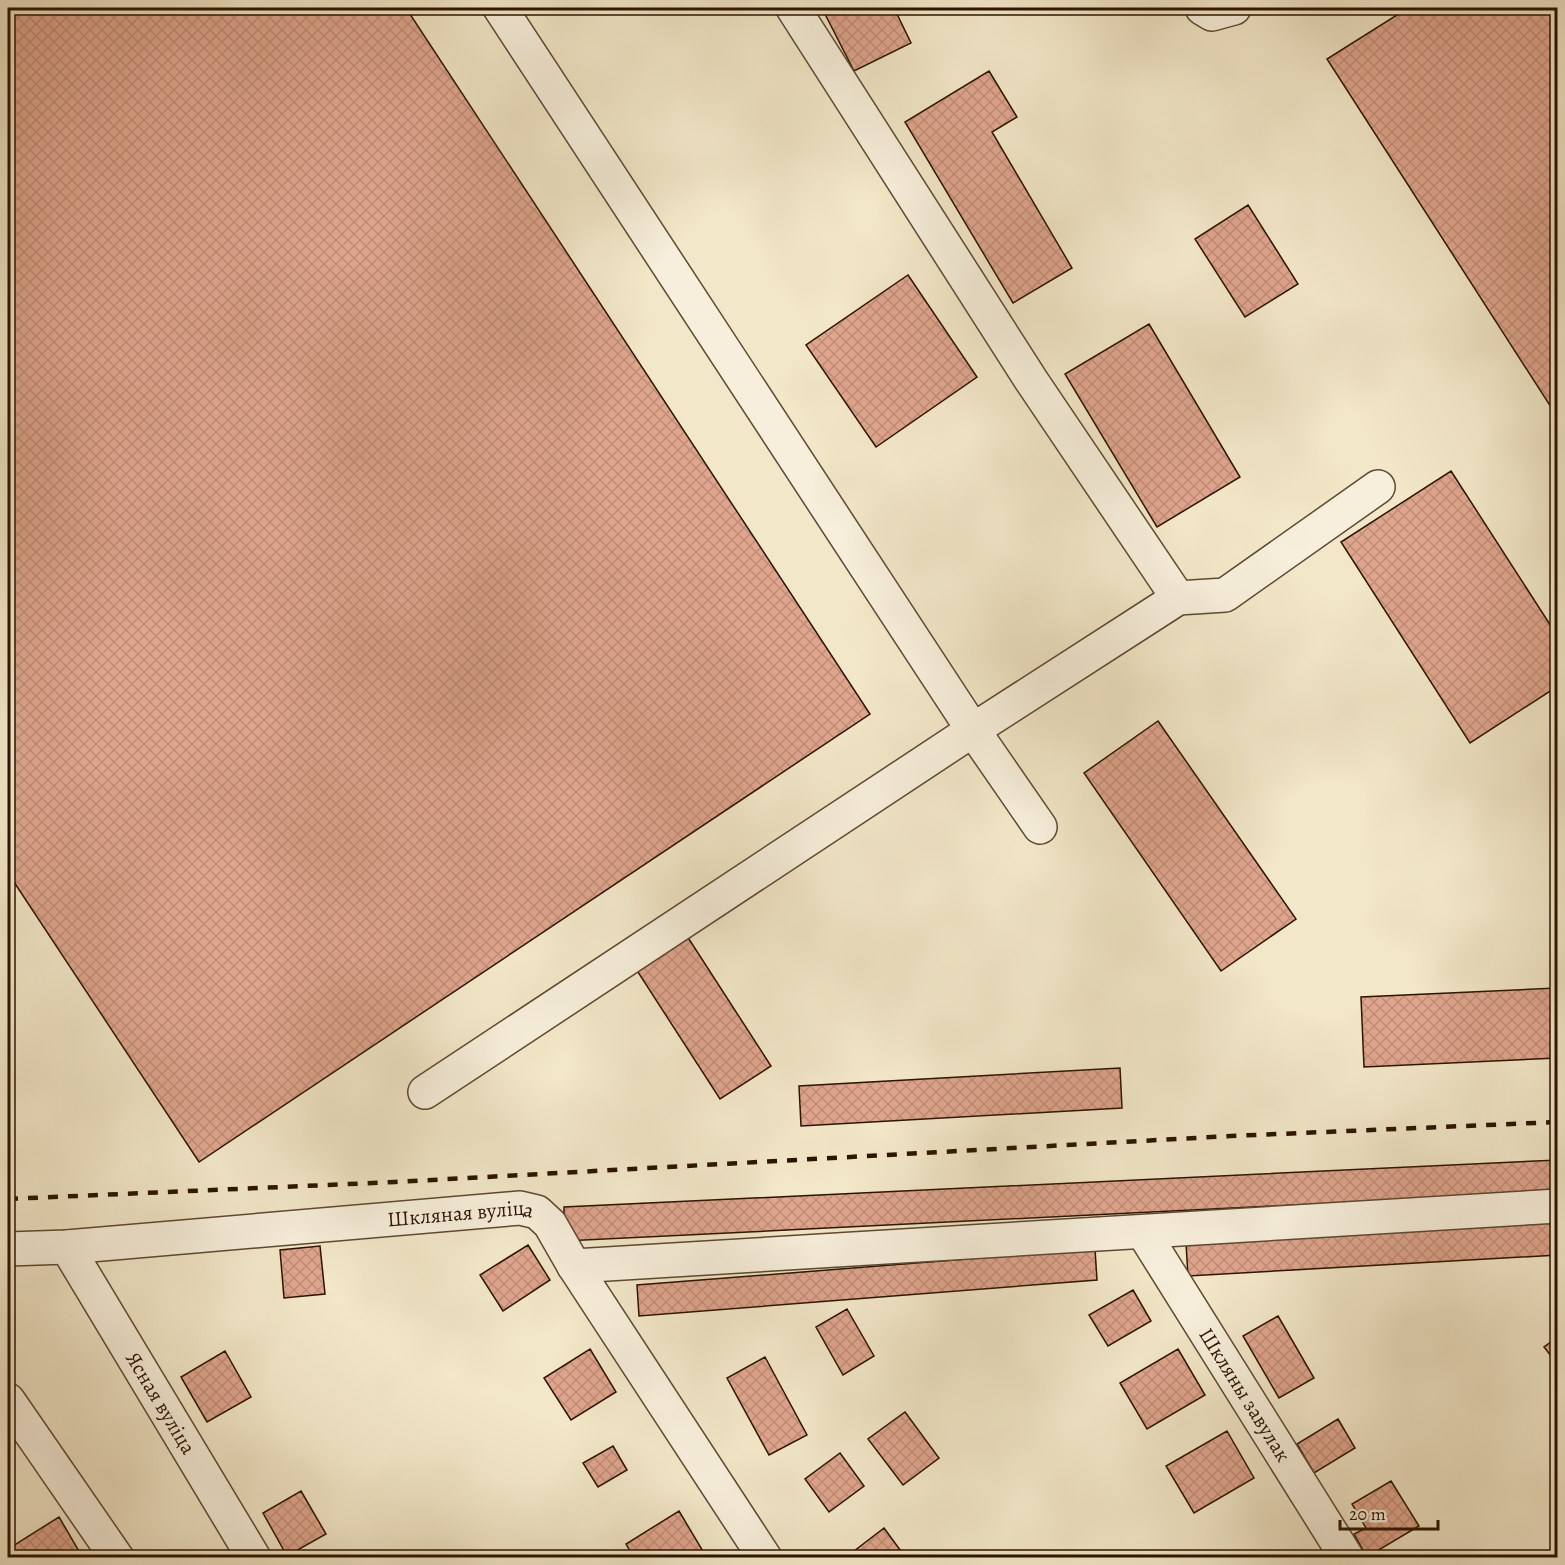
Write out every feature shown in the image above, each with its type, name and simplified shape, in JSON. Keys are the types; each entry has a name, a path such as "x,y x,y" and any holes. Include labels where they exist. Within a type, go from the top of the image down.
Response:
{"street":[{"path":"500,8 973,730 1040,827"},
{"path":"793,8 1031,380 1178,598"},
{"path":"1202,8 1212,14 1234,8"},
{"path":"425,1092 973,730 1178,598 1225,594 1378,487"},
{"path":"574,1266 1557,1206"},
{"name":"Шкляная вуліца","path":"8,1249 67,1247 520,1208 537,1212 549,1224 574,1266 765,1557"},
{"name":"Шкляны завулак","path":"1143,1232 1347,1557"},
{"name":"Ясная вуліца","path":"67,1247 254,1557"},
{"path":"8,1400 117,1557"}],"building":[{"path":"8,8 406,8 870,714 199,1162 8,873"},
{"path":"827,8 894,8 911,43 854,71 823,10"},
{"path":"1408,8 1558,8 1558,418 1327,59"},
{"path":"989,71 1017,117 992,132 1072,268 1013,303 905,122"},
{"path":"1248,205 1298,284 1245,317 1195,239"},
{"path":"908,275 977,377 876,447 806,345"},
{"path":"1149,324 1240,477 1157,527 1065,374"},
{"path":"1451,471 1558,637 1558,686 1470,743 1341,542"},
{"path":"1158,721 1296,919 1221,971 1084,773"},
{"path":"687,936 771,1066 720,1099 636,969"},
{"path":"1556,988 1558,1058 1364,1067 1361,997"},
{"path":"1120,1068 1122,1108 801,1126 799,1086"},
{"path":"1558,1160 1558,1192 564,1241 564,1207"},
{"path":"1558,1222 1558,1255 1188,1276 1186,1243"},
{"path":"528,1245 550,1280 503,1311 480,1275"},
{"path":"320,1246 325,1294 284,1298 280,1250"},
{"path":"1095,1249 1097,1280 639,1316 637,1285"},
{"path":"1133,1290 1151,1321 1108,1346 1089,1315"},
{"path":"847,1309 874,1356 843,1375 816,1327"},
{"path":"1278,1316 1314,1378 1279,1398 1243,1336"},
{"path":"1558,1337 1558,1365 1544,1347"},
{"path":"590,1349 616,1392 571,1420 544,1378"},
{"path":"1178,1349 1205,1395 1147,1429 1120,1383"},
{"path":"225,1351 251,1397 207,1422 181,1377"},
{"path":"765,1357 807,1435 769,1455 727,1378"},
{"path":"905,1412 939,1458 903,1485 868,1439"},
{"path":"1338,1419 1355,1448 1314,1473 1297,1444"},
{"path":"1227,1431 1254,1478 1194,1513 1166,1466"},
{"path":"613,1446 627,1470 598,1487 583,1463"},
{"path":"840,1453 864,1486 829,1512 805,1479"},
{"path":"1391,1481 1419,1526 1367,1557 1354,1534 1366,1528 1352,1504"},
{"path":"301,1491 326,1534 287,1556 263,1513"},
{"path":"679,1511 707,1558 634,1558 626,1544"},
{"path":"59,1517 83,1558 11,1558 8,1549"},
{"path":"884,1528 906,1558 845,1558"}],"railway":[{"path":"8,1199 395,1182 1231,1136 1558,1122"}]}
